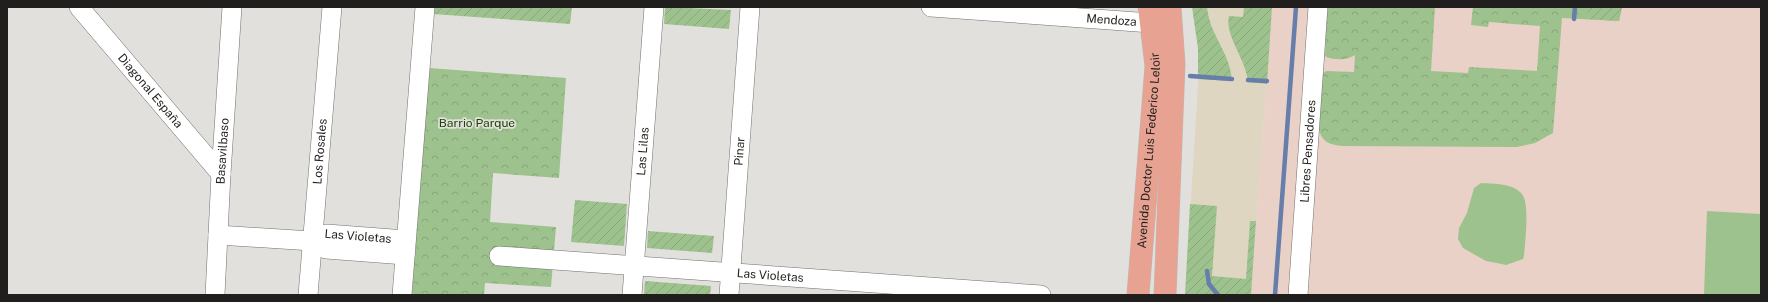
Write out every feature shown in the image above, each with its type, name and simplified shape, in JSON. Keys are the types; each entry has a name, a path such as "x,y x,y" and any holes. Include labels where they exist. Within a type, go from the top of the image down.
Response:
{"main road":[{"name":"Avenida Doctor Luis Federico Leloir","path":"1138,295 1161,15"},
{"name":"Avenida Doctor Luis Federico Leloir","path":"1161,15 1174,64 1165,295"}],"street":[{"name":"Diagonal España","path":"79,7 221,174"},
{"name":"Basavilbaso","path":"215,295 232,7"},
{"name":"Los Rosales","path":"308,295 332,7"},
{"path":"402,295 425,7"},
{"name":"Las Lilas","path":"632,295 654,7"},
{"name":"Pinar","path":"729,295 750,7"},
{"name":"Mendoza","path":"931,7 1161,15"},
{"name":"Libres Pensadores","path":"1298,295 1318,7"},
{"name":"Las Violetas","path":"218,235 312,241 319,236 327,234 406,247"},
{"name":"Las Violetas","path":"499,256 1041,295"}],"shaded area":[{"path":"1192,7 1272,7 1251,295 1185,295 1199,69 1198,48"},
{"path":"1272,7 1761,7 1761,295 1251,295"}],"green space":[{"path":"433,7 572,7 570,24 433,14"},
{"path":"665,7 731,10 729,29 664,24"},
{"path":"1192,7 1207,7 1212,26 1228,62 1232,81 1198,79 1198,48"},
{"path":"1244,7 1272,7 1267,84 1248,82 1247,74 1230,31 1228,23 1229,16 1243,17"},
{"path":"1327,7 1435,7 1431,71 1468,73 1469,67 1537,71 1540,26 1489,22 1488,27 1471,25 1473,7 1622,7 1619,21 1562,18 1553,133 1535,143 1517,147 1342,146 1331,144 1326,141 1322,137 1318,125 1322,74 1326,71 1354,72 1355,55 1340,59 1332,59 1325,56"},
{"path":"1588,7 1622,7 1619,21 1587,19"},
{"name":"Barrio Parque","path":"429,68 566,78 559,178 493,173 490,222 556,227 551,287 485,283 484,295 412,295"},
{"path":"1481,183 1508,186 1518,190 1522,194 1526,206 1523,259 1506,265 1486,261 1463,248 1458,239 1459,228 1467,213 1474,188"},
{"path":"575,200 627,204 624,246 571,242"},
{"path":"1190,204 1217,206 1212,276 1246,279 1250,221 1256,221 1251,295 1185,295"},
{"path":"1707,211 1761,214 1761,295 1704,295"},
{"path":"648,231 714,236 712,253 647,248"},
{"path":"645,281 711,286 710,295 644,295"}],"waterway":[{"path":"1275,295 1296,7"},
{"path":"1574,19 1575,7"},
{"path":"1190,76 1232,79"},
{"path":"1248,80 1267,81"},
{"path":"1207,271 1209,284 1218,295"}]}
